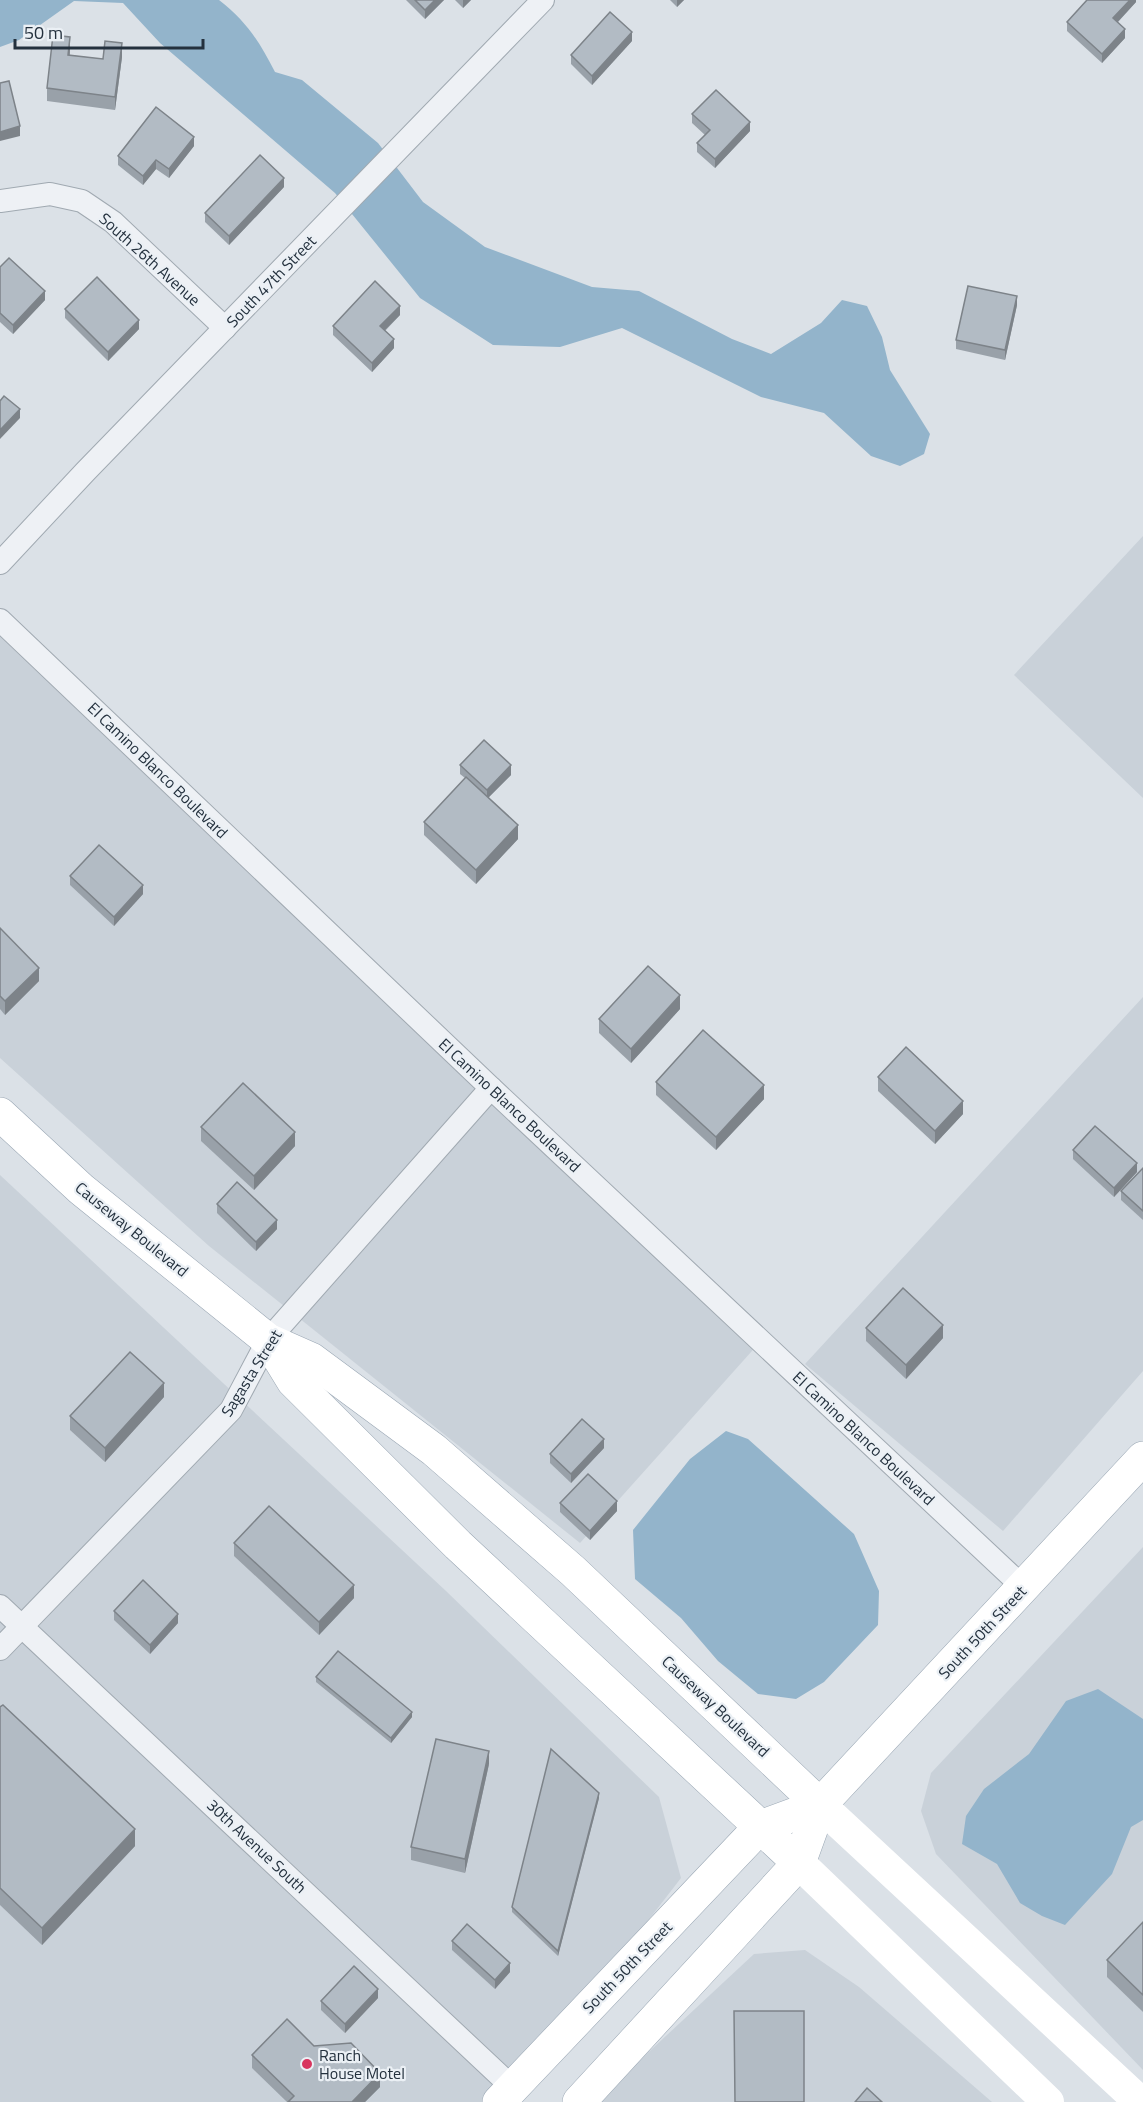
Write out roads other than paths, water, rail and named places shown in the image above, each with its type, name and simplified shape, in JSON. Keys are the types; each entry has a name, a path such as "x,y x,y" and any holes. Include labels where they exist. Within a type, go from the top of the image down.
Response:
{"main road":[{"name":"Causeway Boulevard","path":"0,1114 81,1189 268,1340 311,1359 434,1450 573,1571 820,1805 1140,2102"},
{"name":"Causeway Boulevard","path":"268,1340 293,1381 458,1545 799,1863 1048,2102"},
{"name":"South 50th Street","path":"579,2102 799,1863 820,1805 1143,1458"},
{"name":"South 50th Street","path":"506,2095 760,1827 820,1805"}],"street":[{"name":"South 47th Street","path":"0,563 85,472 543,0"},
{"name":"South 26th Avenue","path":"0,201 50,194 82,201 113,222 225,328"},
{"name":"El Camino Blanco Boulevard","path":"0,620 491,1088 1023,1587"},
{"name":"Sagasta Street","path":"0,1649 231,1410 268,1340 491,1088"},
{"name":"30th Avenue South","path":"0,1605 506,2095"}],"water":[{"path":"0,0 219,0 252,33 275,72 302,80 378,143 423,202 485,247 592,287 639,291 732,339 771,354 821,323 842,300 867,306 882,337 890,370 930,434 924,454 900,466 871,456 824,413 761,397 622,328 560,347 493,345 420,298 335,193 160,43 123,3 74,1 19,40 0,47"},
{"path":"726,1431 748,1439 854,1534 879,1591 878,1625 824,1682 796,1699 758,1694 718,1661 681,1618 635,1579 633,1530 690,1459"},
{"path":"1098,1689 1143,1719 1143,1820 1131,1827 1112,1874 1065,1925 1042,1916 1020,1903 997,1864 962,1844 966,1816 984,1789 1029,1754 1066,1701"}],"place":[{"name":"Ranch House Motel","path":"307,2064"}]}
